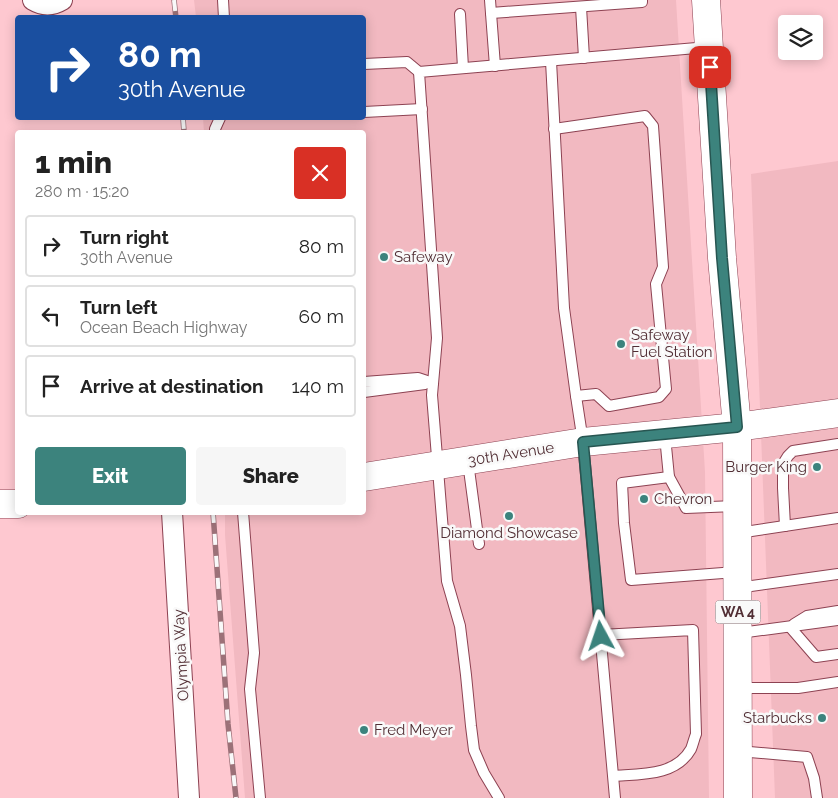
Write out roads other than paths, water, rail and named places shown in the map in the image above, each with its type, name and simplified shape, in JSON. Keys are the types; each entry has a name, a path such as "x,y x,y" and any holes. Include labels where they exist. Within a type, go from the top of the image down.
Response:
{"main road":[{"name":"WA 4","path":"706,0 722,258 737,427 738,798"},
{"name":"30th Avenue","path":"366,477 583,442 737,427 838,413"},
{"path":"0,504 15,504"}],"street":[{"path":"34,0 39,4 48,5 56,4 62,0"},
{"name":"Olympia Way","path":"172,515 189,798"}],"lane":[{"path":"223,0 224,15"},
{"path":"490,0 495,66"},
{"path":"491,13 642,2 642,0"},
{"path":"581,7 584,58"},
{"path":"460,14 463,68"},
{"path":"366,64 407,62 419,72 709,47"},
{"path":"551,61 564,308 583,442 616,798"},
{"path":"419,72 437,338 432,395 447,581 460,626 474,750 484,773 499,798"},
{"path":"366,112 422,110"},
{"path":"554,130 645,116 653,126 663,267 656,284 666,389 659,397 609,406 596,394 576,396"},
{"path":"366,382 418,378 433,383"},
{"path":"366,392 433,383"},
{"path":"665,434 669,477 686,508 737,506"},
{"path":"785,526 782,488 783,464 788,456 794,451 838,444"},
{"path":"468,461 479,544"},
{"path":"669,477 622,483 624,523 631,580 737,580 838,574"},
{"path":"243,515 254,652 250,689 260,798"},
{"path":"737,533 838,518"},
{"path":"790,627 807,616 838,611"},
{"path":"738,634 838,620"},
{"path":"790,627 816,657 838,654"},
{"path":"601,636 693,630 696,734 691,748 682,760 670,768 656,772 614,776"},
{"path":"738,688 798,688 838,682"},
{"path":"738,751 807,757 814,778 817,798"}],"railway":[{"path":"174,0 176,15"},
{"path":"183,120 184,130"},
{"path":"213,515 228,724 236,798"}],"place":[{"name":"Safeway","path":"384,257"},
{"name":"Safeway Fuel Station","path":"621,344"},
{"name":"Burger King","path":"817,467"},
{"name":"Chevron","path":"644,499"},
{"name":"Diamond Showcase","path":"509,516"},
{"name":"Starbucks","path":"822,718"},
{"name":"Fred Meyer","path":"364,730"}]}
